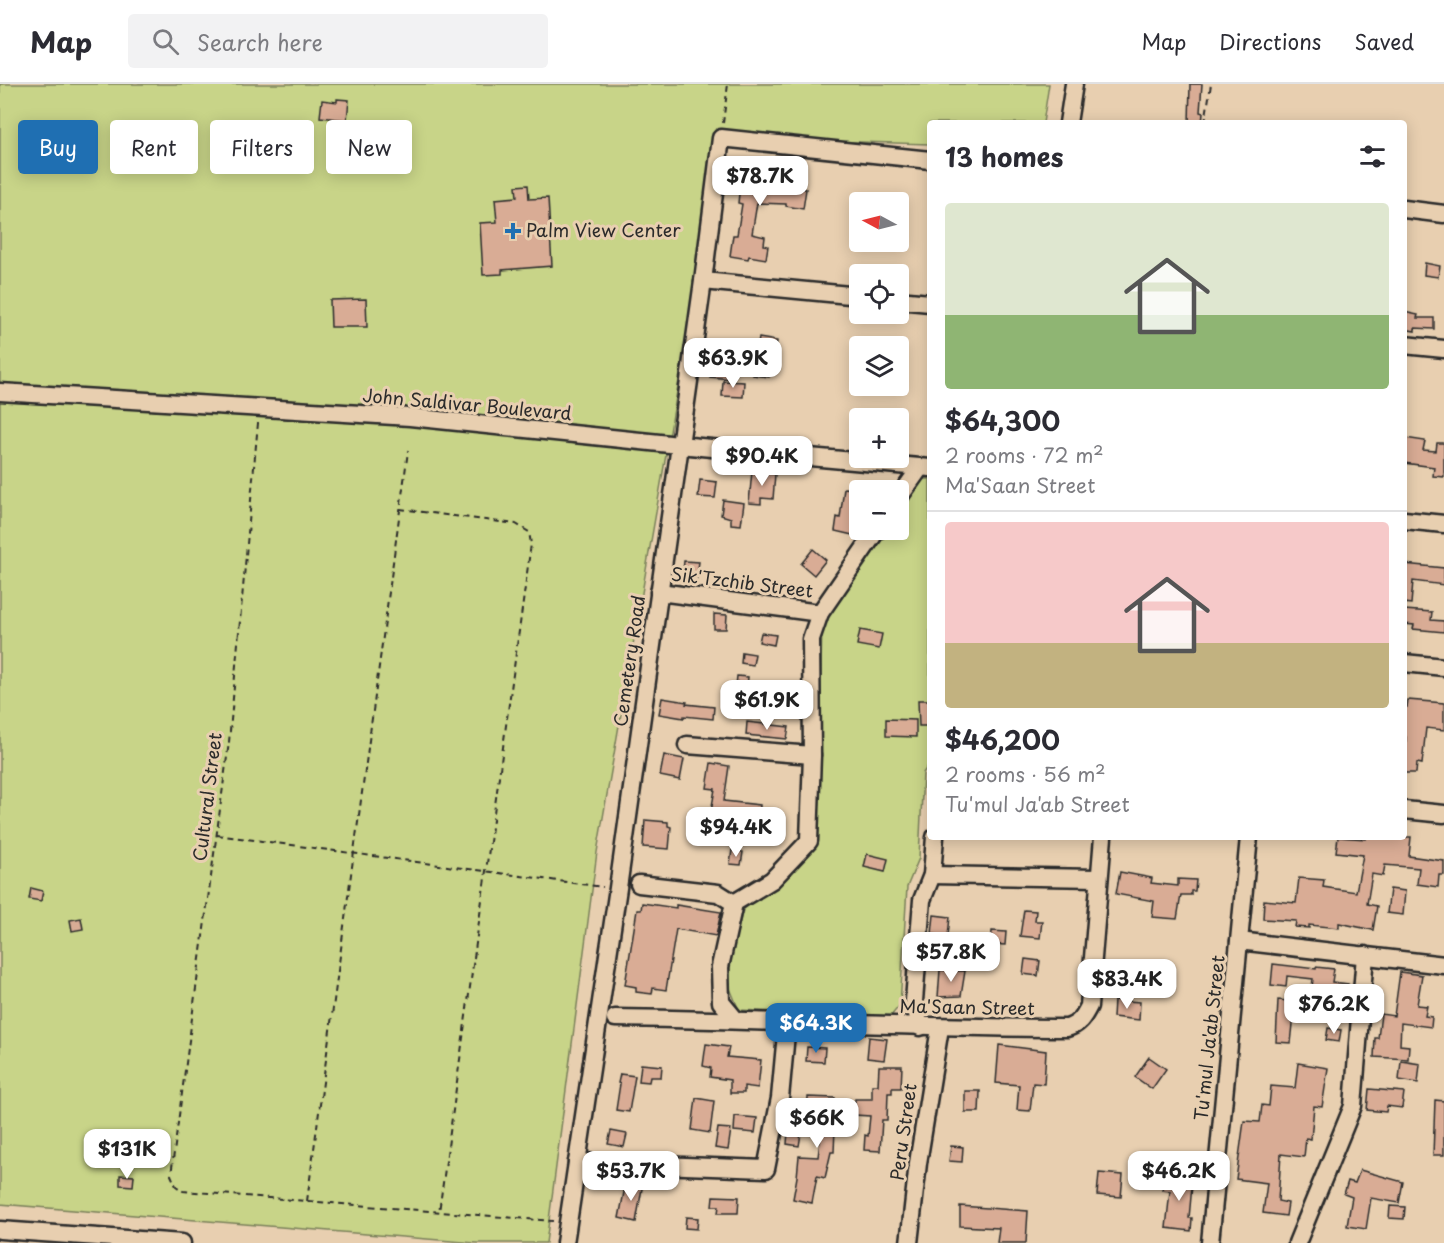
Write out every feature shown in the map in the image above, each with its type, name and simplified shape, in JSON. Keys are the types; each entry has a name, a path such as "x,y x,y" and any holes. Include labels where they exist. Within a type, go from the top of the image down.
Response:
{"street":[{"path":"1068,120 1074,84"},
{"path":"721,138 927,160"},
{"name":"Cemetery Road","path":"565,1243 618,888 721,138"},
{"path":"1407,209 1444,214"},
{"path":"703,281 849,295"},
{"path":"909,301 927,303"},
{"path":"1407,345 1444,349"},
{"name":"John Saldivar Boulevard","path":"0,392 410,417 925,468"},
{"path":"909,486 925,468"},
{"path":"1407,520 1444,524"},
{"path":"736,1020 721,1002 720,967 734,903 772,880 809,841 812,755 811,639 820,613 870,540"},
{"name":"Sik'Tzchib Street","path":"659,592 820,613"},
{"path":"1407,663 1444,667"},
{"path":"687,745 812,755"},
{"path":"1407,810 1444,814"},
{"path":"920,1027 914,1001 922,900 932,875 935,840"},
{"path":"932,875 1098,878 1102,840"},
{"name":"Tu'mul Ja'ab Street","path":"1210,1243 1249,840"},
{"name":"Ma'Saan Street","path":"615,1018 940,1028 1067,1028 1076,1025 1083,1018 1089,1006 1098,878"},
{"path":"639,884 718,893 734,903"},
{"path":"1239,941 1444,965"},
{"path":"1297,1243 1353,1106 1365,956"},
{"path":"577,1162 766,1169 780,1098 787,1023"},
{"name":"Peru Street","path":"909,1243 918,1163 940,1028"},
{"path":"0,1230 182,1243"}],"path":[{"path":"721,138 728,84"},
{"path":"1205,120 1211,84"},
{"name":"Cultural Street","path":"259,408 230,742 171,1175 176,1186 183,1191 307,1201"},
{"path":"408,451 307,1201 567,1223"},
{"path":"400,509 516,524 529,532 531,544 439,1212"},
{"path":"217,835 618,888"}],"green space":[{"path":"0,84 1049,84 1043,120 927,120 927,144 721,138 597,852 546,1243 476,1243 0,1204"},
{"path":"922,479 927,479 927,767 923,773 919,858 907,887 900,1005 890,1017 739,1010 729,986 731,955 743,910 803,858 817,841 822,625 880,540 909,540 909,498"}],"building":[{"path":"1190,84 1202,84 1200,112 1203,113 1202,120 1189,120"},
{"path":"337,99 349,100 347,120 320,117 322,100 337,102"},
{"path":"765,164 779,166 777,185 806,189 803,209 786,206 786,204 757,203 752,234 765,237 764,245 768,246 766,259 730,256 733,235 737,235 742,204 738,203 742,166 765,168"},
{"path":"528,185 529,199 548,198 552,266 502,270 502,274 483,275 480,223 497,222 495,199 517,197 516,186"},
{"path":"1425,263 1440,266 1438,277 1424,275"},
{"path":"366,299 367,327 331,327 330,300"},
{"path":"1407,313 1418,315 1417,318 1434,318 1434,329 1415,328 1415,331 1407,330"},
{"path":"759,338 777,341 775,356 772,355 769,377 753,375"},
{"path":"712,359 733,361 731,379 710,377"},
{"path":"723,381 744,382 743,397 722,396"},
{"path":"1407,438 1425,441 1423,450 1436,451 1437,443 1444,443 1444,477 1433,476 1434,467 1407,463"},
{"path":"752,471 775,474 773,499 761,498 761,504 749,503"},
{"path":"700,480 717,482 715,498 698,497"},
{"path":"844,488 849,489 849,534 835,531 837,517 840,518"},
{"path":"723,500 744,503 741,525 731,524 731,518 721,515"},
{"path":"813,549 826,560 814,575 801,564"},
{"path":"684,561 699,562 696,582 682,581"},
{"path":"1407,564 1444,568 1444,585 1413,581 1411,604 1407,603"},
{"path":"1407,610 1432,612 1431,620 1444,621 1444,632 1413,629 1414,625 1407,624"},
{"path":"714,614 727,615 726,629 714,629"},
{"path":"860,630 882,634 879,649 857,645"},
{"path":"761,633 776,635 774,645 759,642"},
{"path":"742,652 755,654 753,665 741,663"},
{"path":"737,676 748,677 747,687 736,686"},
{"path":"662,698 687,702 686,704 714,707 713,719 659,714"},
{"path":"918,700 927,700 927,726 919,726"},
{"path":"1408,700 1444,703 1444,730 1426,728 1422,764 1417,763 1416,773 1407,773"},
{"path":"886,719 916,720 916,737 886,736"},
{"path":"747,722 789,727 787,739 746,735"},
{"path":"664,755 684,759 680,780 660,776"},
{"path":"711,763 729,766 724,801 760,805 759,821 711,812 715,789 707,788"},
{"path":"645,820 668,822 668,826 671,827 669,849 643,847"},
{"path":"1407,837 1411,837 1409,856 1444,861 1444,875 1439,875 1438,887 1417,884 1419,868 1385,865 1383,876 1372,874 1367,904 1377,906 1373,930 1339,923 1339,928 1309,925 1309,928 1295,927 1296,921 1263,919 1264,900 1296,903 1299,878 1324,880 1323,887 1356,892 1363,855 1336,852 1338,840 1407,840"},
{"path":"732,850 743,852 741,865 730,864"},
{"path":"867,854 888,859 885,872 864,867"},
{"path":"1120,872 1152,878 1151,883 1178,886 1178,879 1196,880 1195,891 1191,891 1191,895 1181,895 1177,919 1152,917 1154,901 1116,894"},
{"path":"31,888 43,891 41,901 29,899"},
{"path":"1390,889 1405,891 1403,915 1387,913"},
{"path":"642,903 676,908 676,905 721,912 716,936 676,929 666,990 653,988 652,994 636,992 636,987 625,985 637,910 641,910"},
{"path":"1024,910 1036,911 1035,921 1042,921 1040,938 1020,936"},
{"path":"934,915 950,917 948,936 932,934"},
{"path":"81,918 83,929 72,931 70,920"},
{"path":"992,931 1006,932 1005,945 991,944"},
{"path":"1025,959 1040,961 1038,976 1023,974"},
{"path":"1273,964 1334,969 1332,982 1348,984 1345,1006 1337,1005 1335,1020 1294,1015 1291,1043 1276,1042 1278,1000 1310,1003 1313,979 1287,976 1286,987 1271,985"},
{"path":"1105,969 1123,971 1120,995 1104,993"},
{"path":"940,970 965,971 961,996 938,997"},
{"path":"1400,972 1422,975 1417,1005 1427,1006 1425,1016 1432,1017 1431,1027 1401,1023 1400,1045 1409,1046 1408,1059 1374,1057 1375,1038 1378,1038 1381,1014 1394,1016"},
{"path":"1114,1000 1140,1002 1139,1020 1113,1017"},
{"path":"1328,1028 1341,1030 1339,1042 1326,1040"},
{"path":"869,1037 887,1039 884,1060 867,1058"},
{"path":"706,1044 729,1047 727,1057 761,1060 758,1088 744,1086 744,1093 730,1093 730,1080 710,1077 711,1068 703,1066"},
{"path":"999,1045 1046,1051 1044,1084 1033,1083 1030,1111 1017,1110 1019,1085 996,1083"},
{"path":"807,1047 825,1048 824,1062 806,1061"},
{"path":"1149,1057 1166,1069 1152,1089 1135,1077"},
{"path":"1401,1061 1420,1064 1418,1083 1399,1080"},
{"path":"1298,1063 1328,1068 1322,1107 1314,1106 1311,1139 1306,1138 1304,1157 1281,1154 1278,1201 1288,1203 1286,1216 1263,1213 1267,1183 1236,1179 1244,1121 1260,1122 1262,1105 1269,1106 1271,1086 1295,1088"},
{"path":"641,1064 662,1066 661,1077 650,1077 649,1082 639,1081"},
{"path":"879,1066 902,1066 901,1088 892,1088 892,1093 888,1093 887,1120 882,1120 880,1151 864,1150 870,1116 854,1115 855,1099 872,1099 872,1085 878,1085"},
{"path":"620,1074 635,1076 629,1112 616,1110"},
{"path":"1369,1089 1404,1092 1402,1108 1387,1106 1386,1112 1367,1110"},
{"path":"965,1091 980,1091 979,1112 965,1112"},
{"path":"808,1097 835,1098 834,1105 836,1105 834,1152 831,1152 825,1178 817,1176 812,1203 793,1199 799,1156 818,1157 823,1117 807,1117"},
{"path":"696,1098 714,1101 710,1133 692,1130"},
{"path":"1435,1100 1444,1101 1444,1155 1433,1155"},
{"path":"735,1116 757,1118 755,1133 734,1131"},
{"path":"718,1128 731,1129 728,1150 715,1148"},
{"path":"611,1131 627,1134 624,1147 608,1144"},
{"path":"788,1132 801,1134 799,1146 787,1144"},
{"path":"951,1146 963,1147 962,1162 949,1161"},
{"path":"1360,1170 1403,1182 1399,1203 1371,1198 1366,1229 1347,1226 1352,1197 1344,1194 1348,1181 1355,1183"},
{"path":"1099,1173 1123,1175 1121,1197 1097,1195"},
{"path":"1178,1174 1193,1175 1189,1218 1192,1218 1191,1231 1166,1228 1170,1191 1162,1190 1164,1179 1177,1180"},
{"path":"120,1175 134,1176 133,1186 120,1185"},
{"path":"632,1181 643,1183 636,1222 619,1218 625,1187 632,1188"},
{"path":"713,1196 739,1197 738,1213 718,1213 719,1206 712,1206"},
{"path":"960,1206 1028,1211 1026,1243 997,1243 999,1228 960,1226"},
{"path":"1390,1206 1405,1207 1404,1219 1389,1218"},
{"path":"686,1217 698,1218 697,1229 685,1228"}],"place":[{"name":"Palm View Center","path":"513,231"}]}
